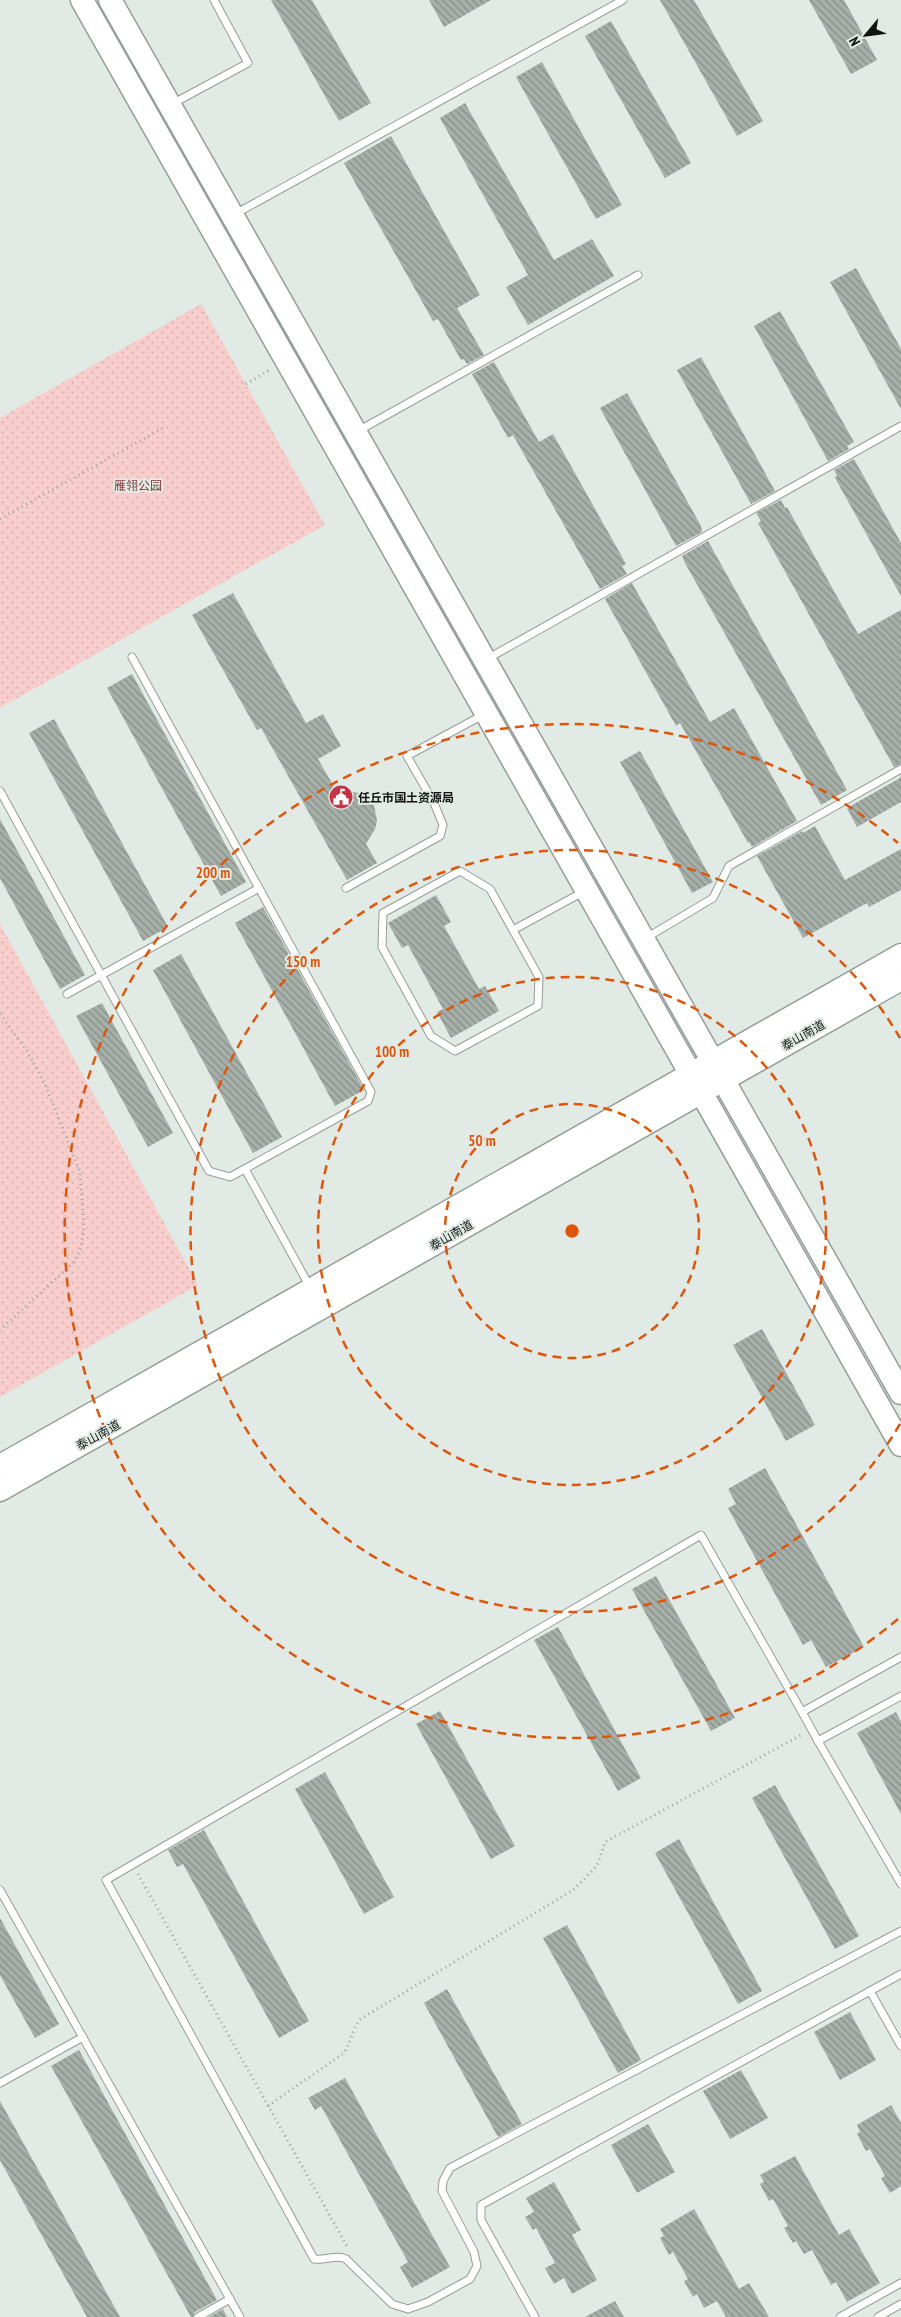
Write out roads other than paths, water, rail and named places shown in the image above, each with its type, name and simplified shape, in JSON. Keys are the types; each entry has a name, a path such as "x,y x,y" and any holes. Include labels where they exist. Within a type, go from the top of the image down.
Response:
{"main road":[{"path":"82,0 901,1445"},
{"path":"110,0 901,1394"},
{"name":"泰山南道","path":"0,1490 718,1071 901,955"},
{"name":"泰山南道","path":"718,1071 901,979"},
{"name":"泰山南道","path":"0,1466 311,1290 696,1084"}],"lane":[{"path":"170,106 248,63 214,0"},
{"path":"232,215 623,0"},
{"path":"355,432 638,275"},
{"path":"485,660 901,426"},
{"path":"0,791 209,1171 230,1177 368,1101 371,1092 132,657"},
{"path":"346,888 440,836 443,825 434,804 407,756 486,713"},
{"path":"643,939 713,898 729,866 901,769"},
{"path":"460,871 490,889 513,930 539,977 538,1006 455,1051 431,1036 382,947 383,914 460,871"},
{"path":"67,994 259,888"},
{"path":"513,930 586,890"},
{"path":"245,1169 311,1290"},
{"path":"901,1884 701,1535 106,1880 314,2259 324,2261 342,2257 346,2259 392,2304 408,2309 428,2302 470,2279 477,2266 474,2252 442,2191 443,2180 450,2168 901,1931"},
{"path":"802,1712 901,1657"},
{"path":"818,1742 901,1696"},
{"path":"0,1890 240,2317"},
{"path":"535,2317 481,2220 481,2205 901,1974"},
{"path":"870,1991 901,2046"},
{"path":"0,2084 83,2037"},
{"path":"840,2317 901,2283"},
{"path":"198,2317 230,2299"},
{"path":"878,2317 901,2304"}],"place":[{"name":"任丘市国土资源局","path":"341,797"}],"park label":[{"name":"雁翎公园","path":"138,485"}]}
